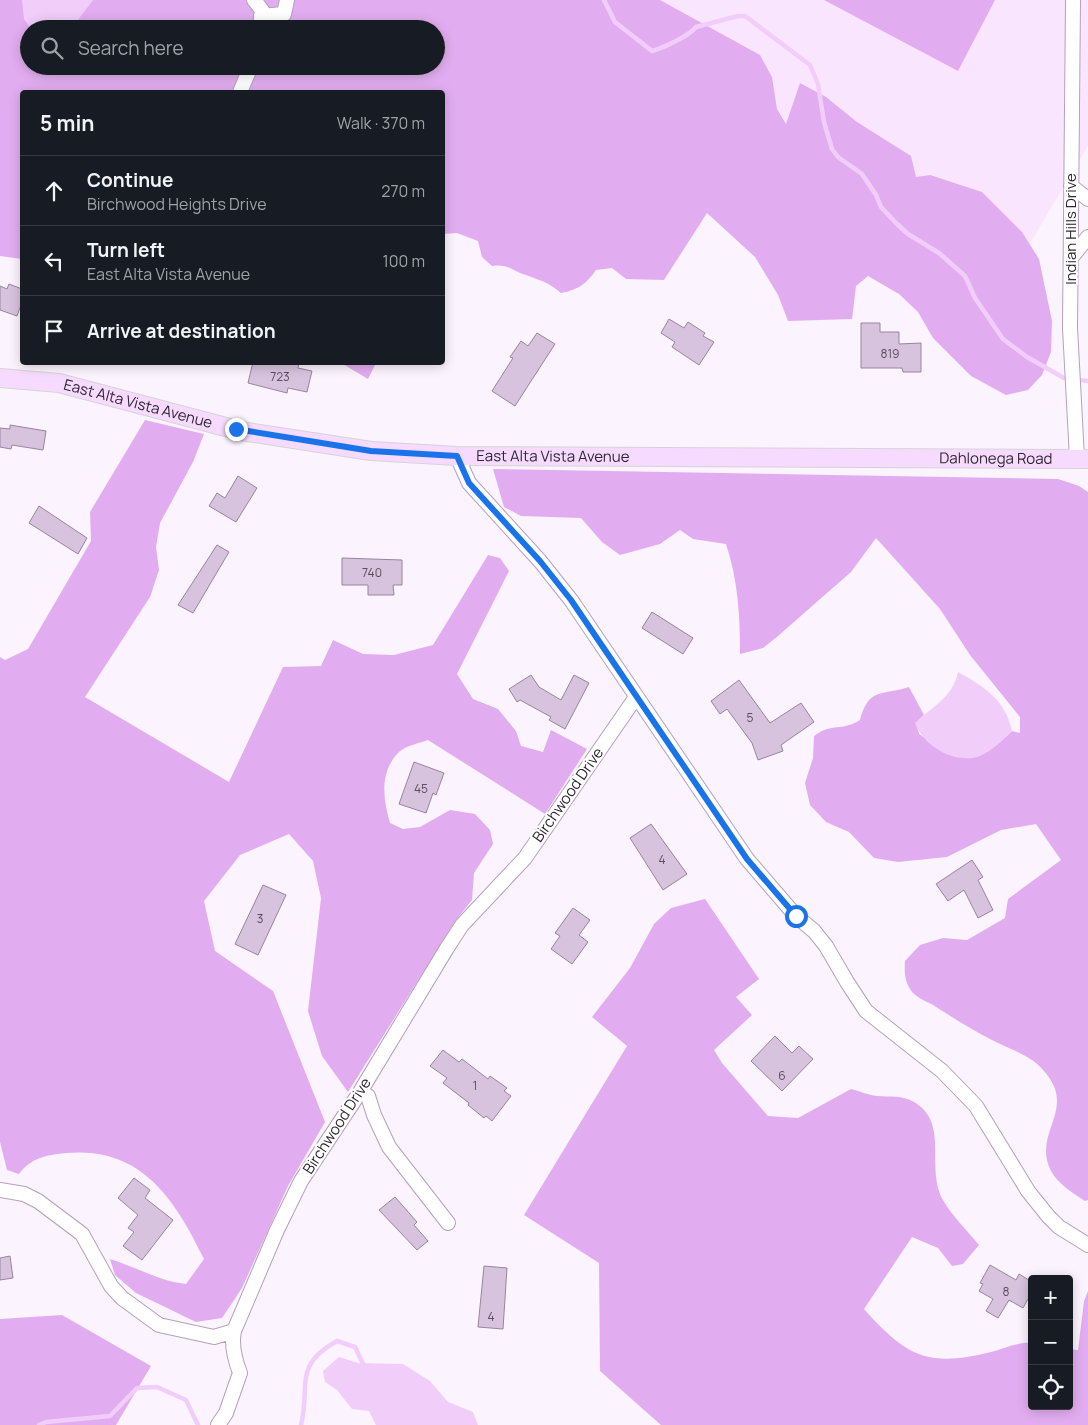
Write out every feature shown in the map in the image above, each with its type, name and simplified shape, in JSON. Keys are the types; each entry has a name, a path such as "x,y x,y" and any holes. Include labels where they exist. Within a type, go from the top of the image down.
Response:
{"main road":[{"name":"East Alta Vista Avenue","path":"0,378 59,384 246,431 371,451 457,456 903,457"},
{"name":"Dahlonega Road","path":"903,457 1082,458"}],"street":[{"path":"254,0 262,10 261,20"},
{"path":"267,20 284,14 287,0"},
{"name":"Indian Hills Drive","path":"1073,0 1070,328 1082,458"},
{"path":"241,90 247,75"},
{"path":"1071,186 1088,199"},
{"path":"1070,258 1088,238"},
{"path":"457,456 469,483 545,567 571,600 747,859 796,916 814,931 826,946 866,1010 942,1071 976,1106 1033,1197 1060,1227 1088,1245"},
{"name":"Birchwood Drive","path":"234,1331 277,1230 302,1181 360,1092 462,926 525,858 636,697"},
{"path":"360,1092 368,1096 374,1115 389,1147 448,1223"},
{"path":"0,1190 24,1194 63,1218 82,1234 111,1286 122,1298 159,1325 214,1337 234,1331"},
{"path":"218,1425 226,1413 240,1373 232,1338 234,1331"}],"shaded area":[{"path":"0,0 660,0 760,55 772,77 777,109 786,124 800,83 826,97 857,122 911,156 916,177 930,175 982,192 1022,232 1039,259 1052,321 1051,352 1042,375 1028,390 1006,395 971,376 933,338 918,312 899,294 868,276 856,286 852,319 788,321 778,295 755,257 707,213 664,280 626,279 612,268 596,270 581,286 561,293 540,280 510,268 492,266 482,257 478,241 457,233 445,234 445,90 20,90 20,259 0,256"},
{"path":"22,0 93,0 78,20 24,19"},
{"path":"535,0 1088,0 1088,146 1008,280"},
{"path":"824,0 995,0 958,71"},
{"path":"344,365 375,365 368,379"},
{"path":"145,420 204,434 193,462 160,523 156,547 159,570 150,597 85,697 229,782 283,667 321,666 333,640 363,654 394,655 433,645 488,555 500,558 509,571 457,674 473,699 498,709 516,731 521,746 543,752 551,730 587,749 545,814 428,740 405,748 393,760 388,768 384,786 390,823 403,829 420,827 450,810 475,814 490,830 493,844 474,873 472,900 456,920 348,1092 322,1056 308,1011 321,898 313,861 289,834 240,855 204,901 215,951 273,991 325,1122 288,1186 242,1288 222,1318 196,1322 136,1293 115,1275 110,1259 157,1277 186,1284 204,1259 181,1216 152,1181 135,1168 115,1158 92,1153 66,1153 46,1156 29,1164 19,1174 7,1170 0,1142 0,657 5,660 28,649 91,541 90,512"},
{"path":"493,469 1058,479 1079,486 1088,492 1088,1200 1085,1201 1058,1180 1051,1171 1046,1156 1047,1143 1057,1106 1056,1093 1050,1079 1031,1059 997,1043 917,997 908,986 905,974 905,961 920,945 943,938 967,940 1005,918 1008,899 1061,860 1036,824 1001,830 947,857 898,862 874,858 849,832 826,822 810,805 805,783 813,758 814,736 827,729 847,726 860,720 868,702 877,694 909,687 924,715 916,723 919,734 947,753 999,743 1012,731 1020,733 1020,717 970,655 940,609 876,538 851,572 778,636 763,648 740,654 738,598 726,544 693,539 680,530 660,544 620,555 602,542 581,518 521,516 504,507"},
{"path":"958,672 985,689 999,703 1005,711 1012,731 989,751 971,758 951,756 933,746 925,739 915,723 947,695"},
{"path":"705,899 759,979 736,997 752,1015 714,1050 722,1063 768,1116 798,1118 851,1089 874,1095 900,1097 914,1102 925,1111 931,1122 934,1134 938,1187 943,1200 979,1245 963,1264 952,1266 938,1248 912,1237 864,1309 893,1338 919,1354 934,1358 969,1357 1017,1344 1028,1343 1028,1410 1073,1410 1073,1349 1078,1350 1084,1301 1088,1291 1088,1425 661,1425 600,1371 599,1263 524,1215 627,1046 592,1017 630,968 654,924 671,908"},
{"path":"62,1315 151,1366 116,1425 0,1425 0,1319"},
{"path":"339,1357 358,1363 403,1364 430,1381 448,1402 473,1412 478,1425 376,1425 369,1411 352,1409 337,1390 325,1382 323,1371"}],"building":[{"path":"9,284 20,288 20,308 17,316 0,310 0,286 7,289"},
{"path":"669,319 684,328 688,322 705,333 703,336 714,342 699,365 672,347 675,342 661,333"},
{"path":"861,323 880,323 880,332 899,332 899,344 921,343 921,372 903,372 902,368 861,368"},
{"path":"537,333 555,344 515,406 492,391 513,358 510,357 521,341 528,346"},
{"path":"252,365 298,365 298,368 312,371 307,392 288,388 287,393 248,383"},
{"path":"10,425 46,431 43,450 12,445 11,449 0,447 0,428 10,429"},
{"path":"238,476 257,488 236,522 209,506 217,493 225,498"},
{"path":"39,506 87,538 78,554 29,523"},
{"path":"217,545 229,552 193,613 178,605"},
{"path":"342,558 402,560 402,585 393,585 394,595 368,595 368,585 342,585"},
{"path":"652,612 693,638 683,654 642,628"},
{"path":"531,675 539,687 561,700 574,675 589,683 565,729 549,720 551,717 520,700 517,702 509,689"},
{"path":"739,680 770,723 801,703 814,722 781,745 783,751 758,760 752,743 727,709 720,714 711,701"},
{"path":"414,762 444,773 436,795 433,793 426,813 399,804"},
{"path":"651,824 687,874 663,890 630,838"},
{"path":"972,860 983,877 978,880 993,910 978,918 964,890 948,901 936,884"},
{"path":"263,885 286,895 258,955 235,944"},
{"path":"573,908 590,920 579,935 588,942 572,964 551,949 560,936 555,933"},
{"path":"775,1036 792,1053 799,1046 813,1059 782,1091 751,1061"},
{"path":"443,1050 459,1062 462,1059 488,1079 490,1076 507,1088 504,1091 511,1096 492,1121 486,1116 484,1118 468,1105 469,1103 443,1083 447,1078 430,1066"},
{"path":"134,1178 150,1190 145,1198 173,1220 142,1260 123,1246 134,1232 128,1228 138,1215 118,1198"},
{"path":"395,1197 417,1222 414,1225 428,1241 417,1250 379,1210"},
{"path":"10,1256 13,1278 0,1280 0,1258"},
{"path":"990,1265 1016,1280 1019,1274 1028,1280 1028,1299 1023,1308 1009,1300 998,1318 986,1311 993,1299 979,1291 983,1284 980,1283"},
{"path":"484,1266 507,1268 503,1329 478,1327"}],"waterway":[{"path":"604,0 615,22 652,51 682,38 696,27 738,16 745,16 810,65 818,84 824,122 832,149 838,157 862,174 876,195 881,207 908,234 939,253 965,276 975,298 1003,339 1027,357 1064,378 1088,381"},
{"path":"301,1425 308,1368 323,1350 337,1341 355,1347 365,1368"},
{"path":"39,1425 46,1422 110,1416 137,1388 157,1387 186,1400 198,1425"}],"route":[{"path":"236,429 371,451 457,456 469,483 540,561 571,600 747,859 762,874 796,916"}]}
